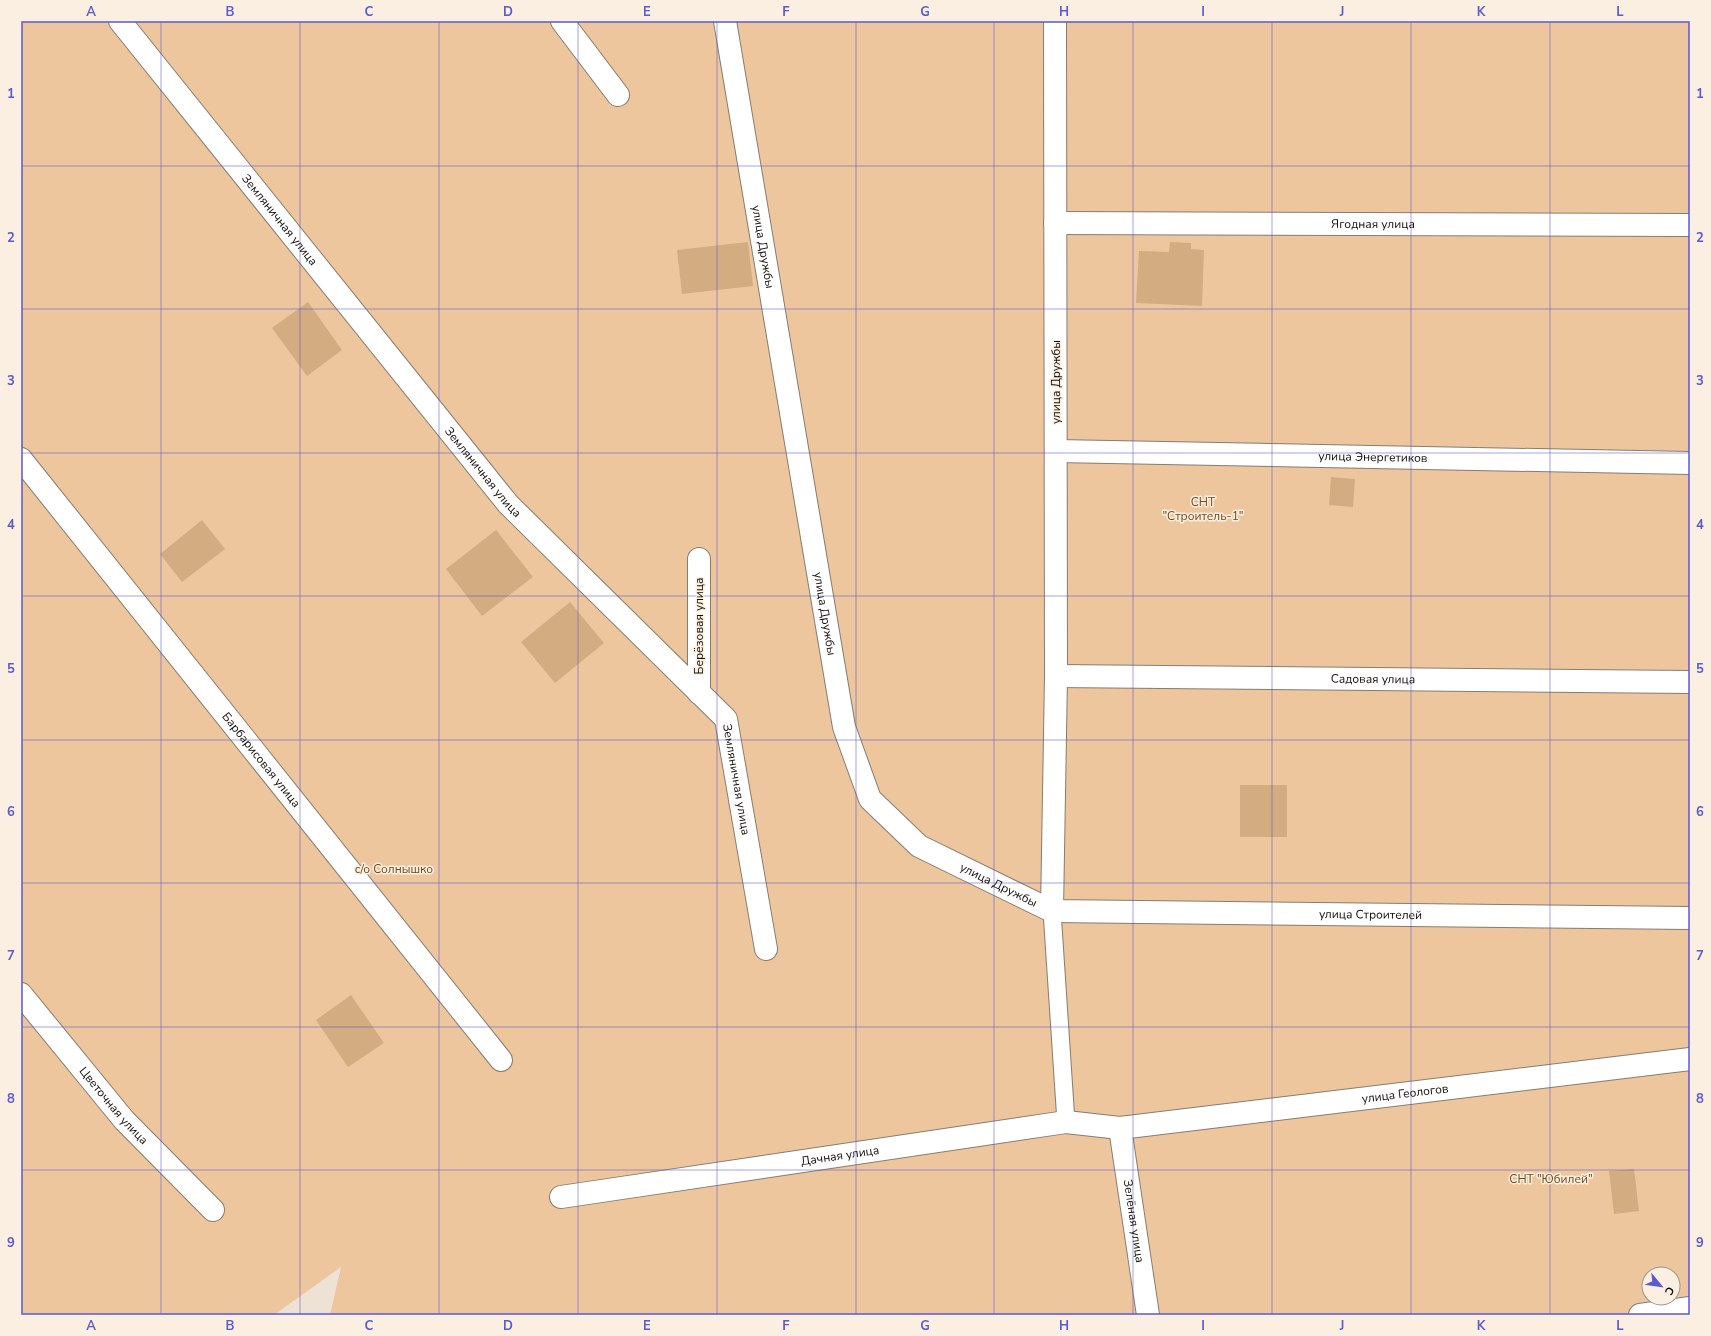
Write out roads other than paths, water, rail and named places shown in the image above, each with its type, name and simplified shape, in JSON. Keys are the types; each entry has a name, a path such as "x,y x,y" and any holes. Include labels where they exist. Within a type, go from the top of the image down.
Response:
{"street":[{"name":"Земляничная улица","path":"120,21 508,504 726,719 766,948"},
{"path":"562,21 618,95"},
{"name":"улица Дружбы","path":"725,21 844,727 870,799 919,846 1052,911 1056,676 1055,21"},
{"name":"Ягодная улица","path":"1055,223 1690,225"},
{"name":"улица Энергетиков","path":"1056,451 1690,463"},
{"name":"Барбарисовая улица","path":"21,459 501,1060"},
{"name":"Берёзовая улица","path":"699,559 700,693"},
{"name":"Садовая улица","path":"1056,676 1690,682"},
{"name":"улица Строителей","path":"1052,911 1690,918"},
{"name":"Цветочная улица","path":"21,994 124,1120 213,1210"},
{"name":"улица Геологов","path":"1120,1128 1690,1059"},
{"name":"Дачная улица","path":"561,1197 1066,1122 1120,1128"},
{"name":"Зелёная улица","path":"1120,1128 1148,1315"},
{"path":"1640,1315 1690,1308"}],"lane":[{"path":"1052,911 1066,1122"}],"park label":[{"name":"СНТ \"Строитель-1\"","path":"1203,509"},
{"name":"с/о Солнышко","path":"394,869"},
{"name":"СНТ \"Юбилей\"","path":"1551,1179"}]}
